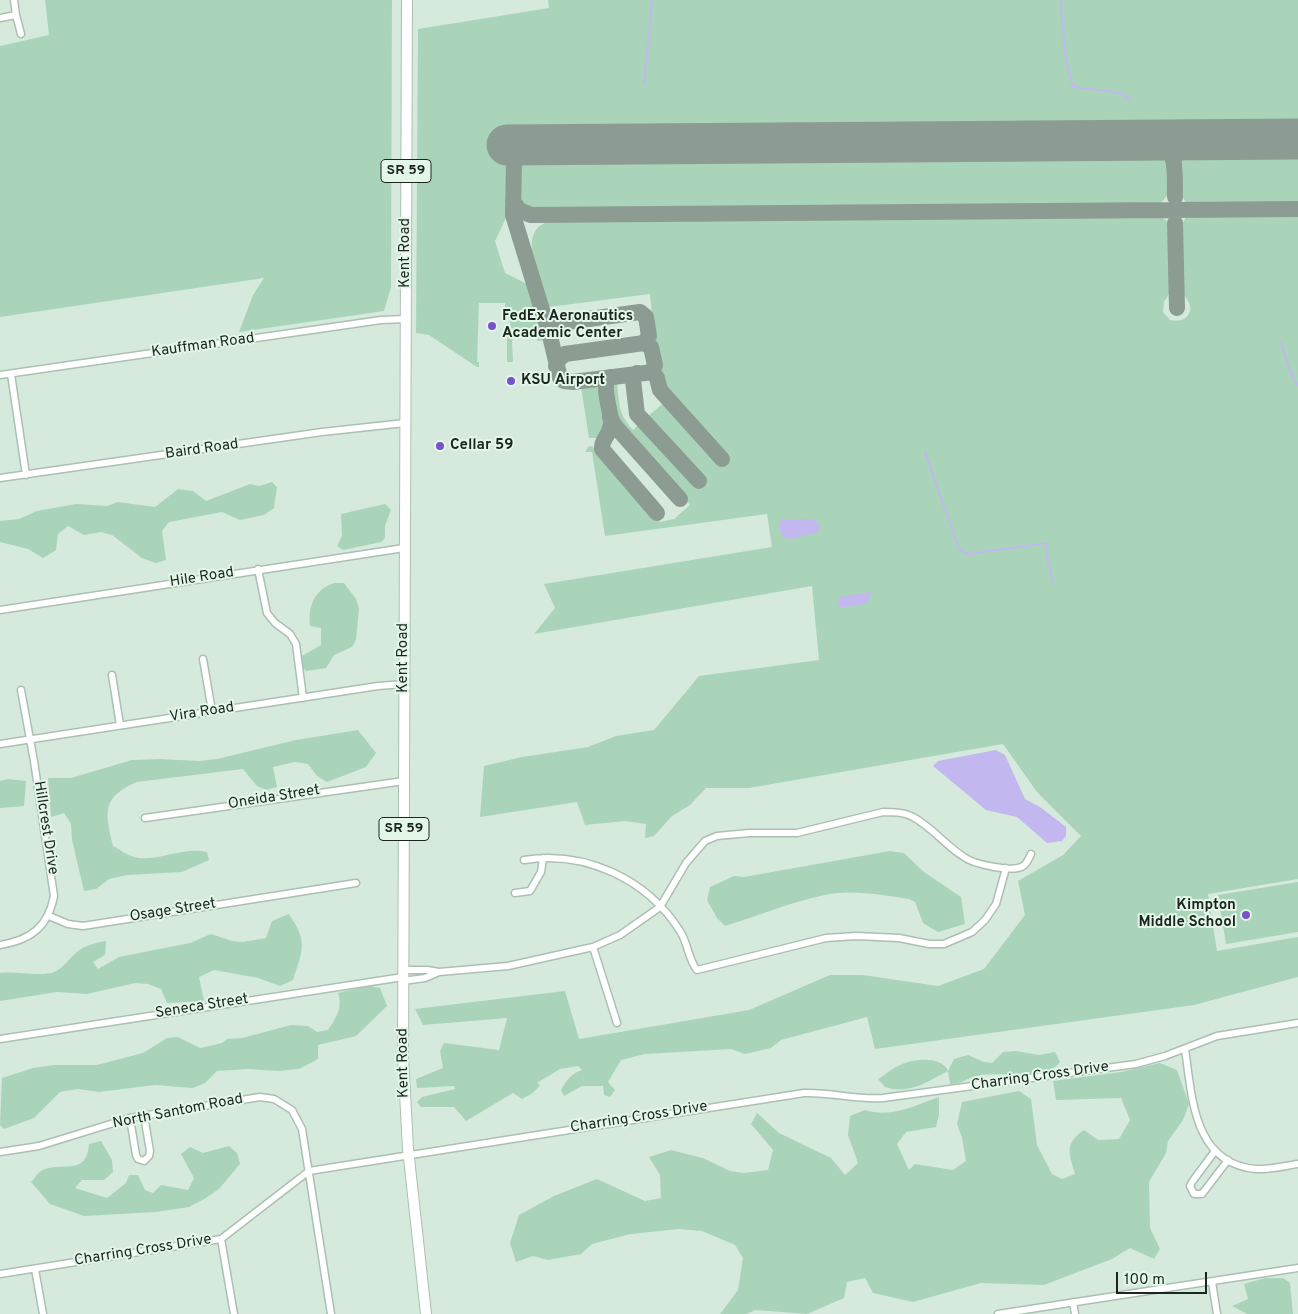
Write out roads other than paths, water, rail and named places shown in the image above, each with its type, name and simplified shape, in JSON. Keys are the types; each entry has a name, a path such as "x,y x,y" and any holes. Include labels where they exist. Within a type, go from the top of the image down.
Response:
{"main road":[{"name":"Kent Road","path":"407,0 403,1075 409,1154 426,1314"}],"street":[{"path":"14,0 21,34"},
{"path":"0,18 16,15"},
{"name":"Kauffman Road","path":"0,375 381,320 406,319"},
{"path":"11,374 26,474"},
{"name":"Baird Road","path":"0,478 322,432 405,423"},
{"name":"Hile Road","path":"0,610 404,548"},
{"path":"258,569 267,613 290,634 296,644 303,698"},
{"path":"204,659 212,711"},
{"path":"112,675 120,725"},
{"name":"Vira Road","path":"0,744 378,686 404,684"},
{"name":"Hillcrest Drive","path":"21,690 54,886 49,916"},
{"name":"Oneida Street","path":"145,818 404,780"},
{"path":"403,976 427,970 439,972 508,966 593,947 620,935 660,907 697,848 717,836 749,833 797,833 883,812 895,812 912,816 969,860 1017,869 1024,866 1031,854"},
{"path":"524,860 543,858 588,863 631,883 660,907 682,933 692,964 697,970 805,941 826,938 890,938 944,944 972,932 985,920 996,904 1006,868"},
{"path":"515,893 530,890 541,872 543,858"},
{"name":"Osage Street","path":"49,916 68,924 83,926 356,883"},
{"path":"0,945 28,937 49,916"},
{"path":"593,947 617,1023"},
{"path":"403,976 425,978 439,972"},
{"name":"Seneca Street","path":"0,1039 403,976"},
{"name":"Charring Cross Drive","path":"0,1274 221,1239 309,1171 804,1092 832,1093 863,1099 905,1096 1136,1064 1185,1049 1204,1040 1228,1034 1298,1023"},
{"path":"1185,1049 1196,1118 1203,1134 1215,1151 1228,1160 1255,1168 1298,1164"},
{"name":"North Santom Road","path":"0,1152 39,1146 130,1118 260,1097 274,1099 292,1110 300,1122 331,1314"},
{"path":"130,1118 136,1155 138,1159 144,1161 150,1156 144,1116"},
{"path":"1215,1151 1190,1186 1194,1194 1202,1194 1228,1160"},
{"path":"221,1239 234,1314"},
{"path":"998,1314 1298,1268"},
{"path":"35,1269 43,1314"},
{"path":"1212,1282 1217,1314"},
{"path":"1073,1302 1075,1314"}],"waterway":[{"path":"644,84 652,0"},
{"path":"1062,0 1061,9 1066,62 1073,86 1111,91 1131,100"},
{"path":"1281,343 1290,371 1298,385"},
{"path":"925,452 958,547 968,554 1047,543 1047,558 1053,582"}],"place":[{"name":"FedEx Aeronautics Academic Center","path":"492,326"},
{"name":"KSU Airport","path":"511,381"},
{"name":"Cellar 59","path":"440,446"},
{"name":"Kimpton Middle School","path":"1246,915"}]}
